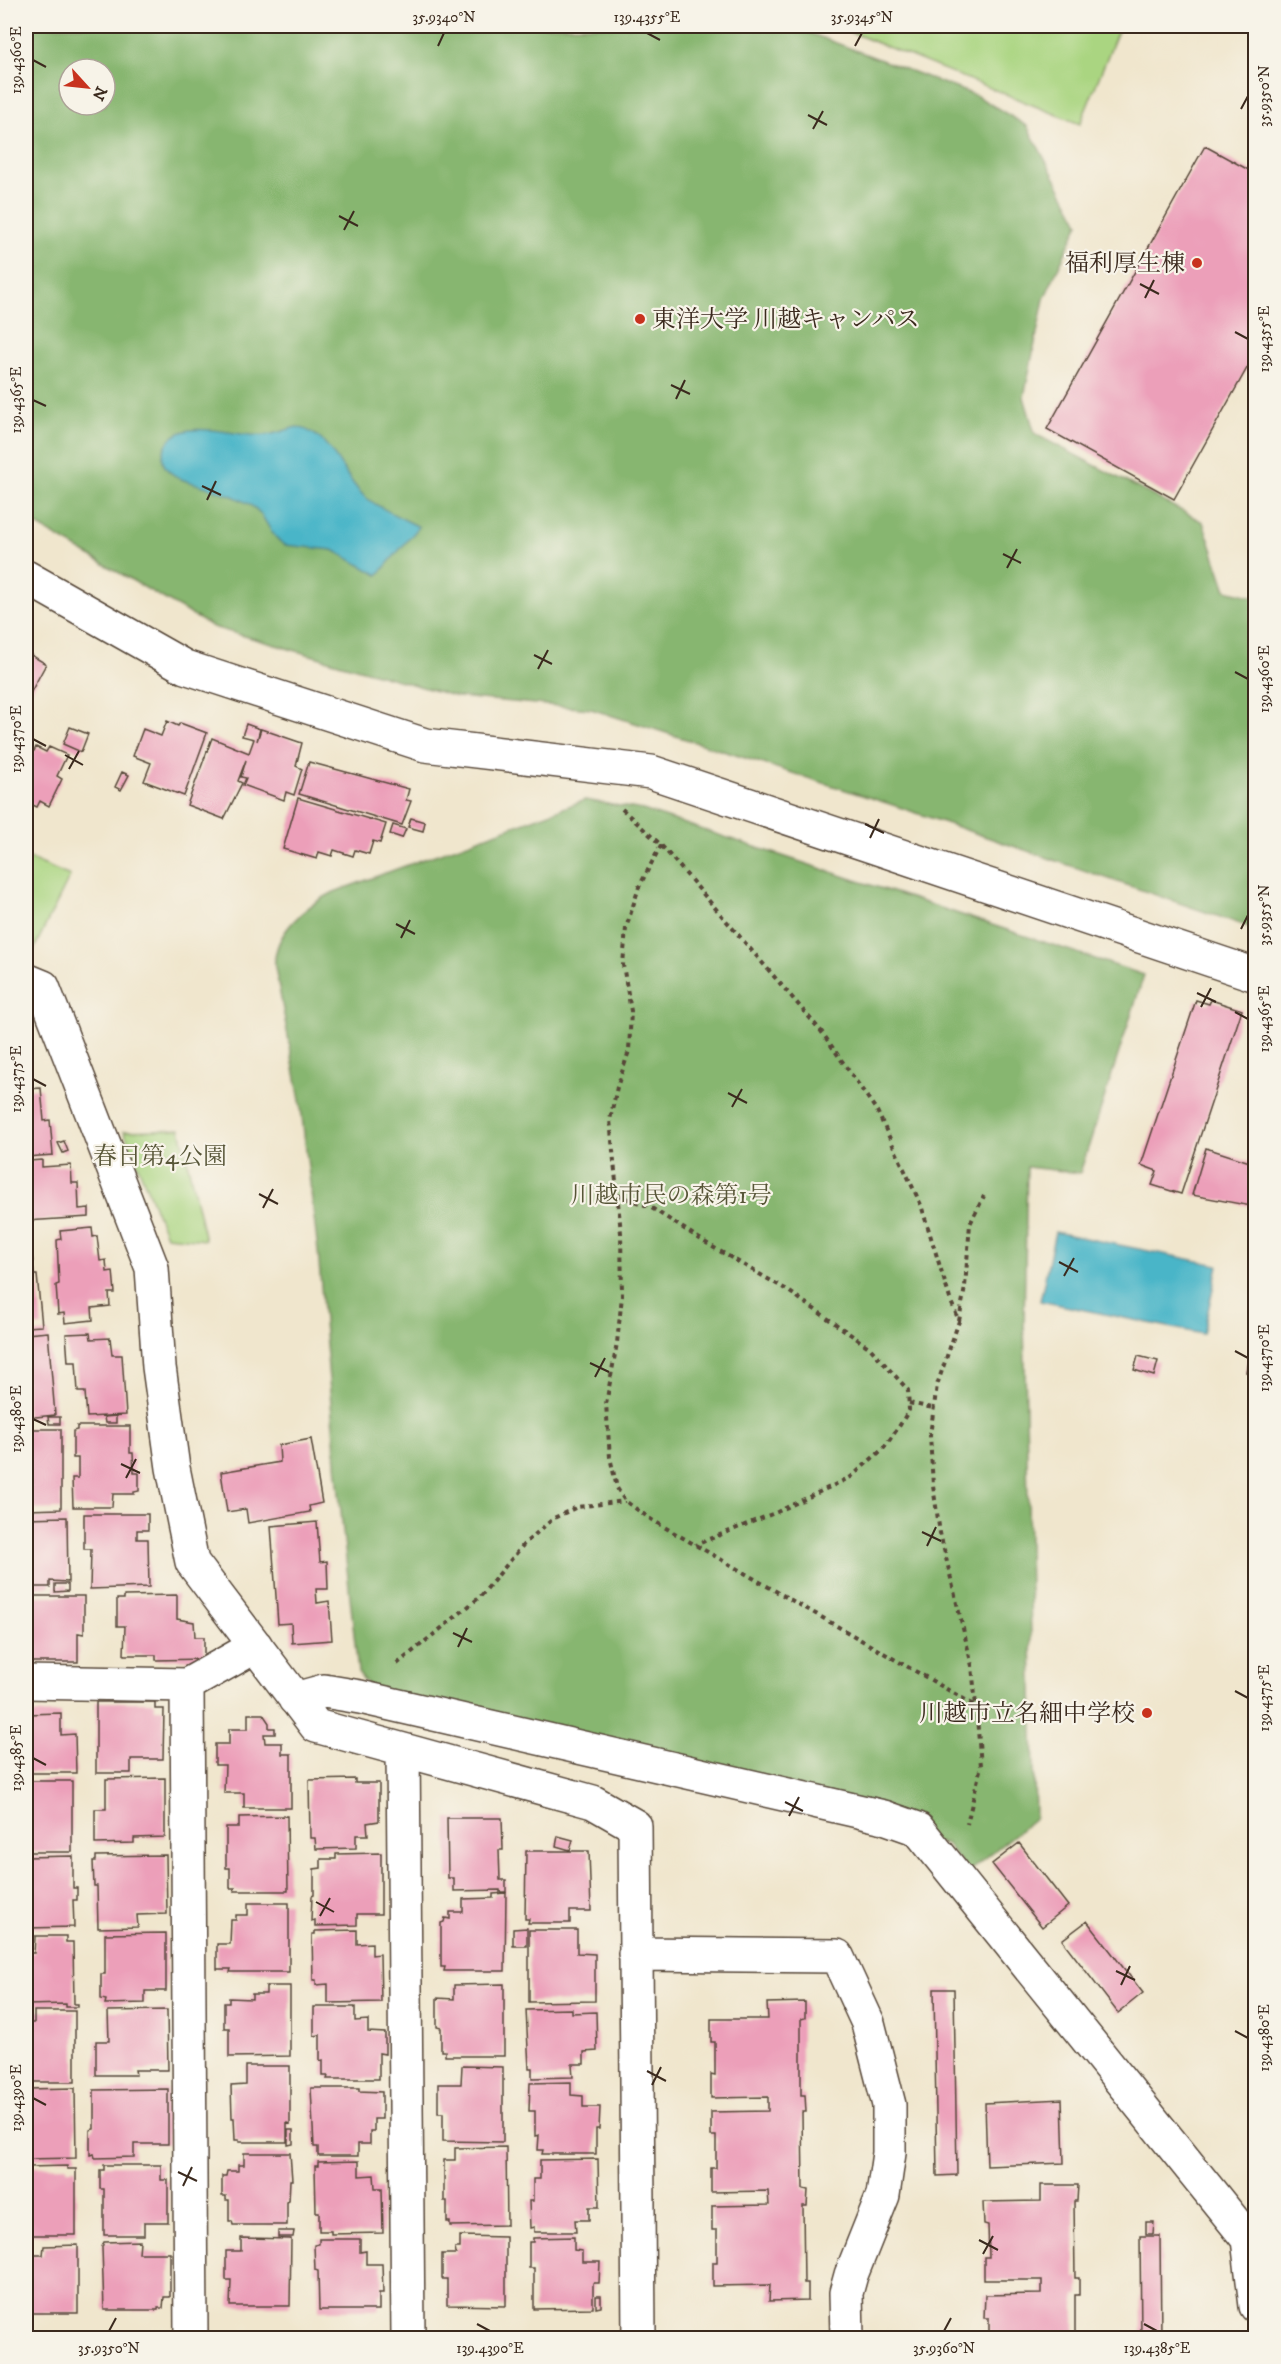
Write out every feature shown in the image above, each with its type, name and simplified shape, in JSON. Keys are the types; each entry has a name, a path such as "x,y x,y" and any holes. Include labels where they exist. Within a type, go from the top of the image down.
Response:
{"street":[{"path":"26,577 185,667 425,745 651,772 1256,975"},
{"path":"26,980 43,987 152,1268 162,1390 173,1467 192,1562 315,1726 593,1802 635,1826 639,2338"},
{"path":"26,1682 187,1684 256,1646"},
{"path":"187,1684 191,2338"},
{"path":"295,1699 324,1691 360,1697 884,1817 918,1829 1248,2239 1256,2306"},
{"path":"403,1750 408,2338"},
{"path":"635,1954 837,1956 868,2022 889,2105 889,2153 883,2195 846,2293 847,2338"}],"path":[{"path":"613,802 661,845 820,1031 877,1111 921,1205 959,1321"},
{"path":"661,845 639,887 626,928 623,965 631,1011 629,1051 617,1087 610,1120 621,1233 622,1296 617,1343 606,1404 610,1457 617,1488 625,1501 652,1520 976,1706"},
{"path":"618,1195 650,1207 787,1290 870,1348 908,1390 909,1410 884,1448 851,1477 777,1512 695,1545"},
{"path":"966,1828 981,1766 976,1706 972,1666 940,1533 933,1486 930,1435 937,1385 959,1321 965,1287 970,1224 984,1196"},
{"path":"909,1403 933,1408"},
{"path":"360,1697 431,1635 480,1597 524,1544 554,1518 577,1507 625,1501"}],"green space":[{"name":"東洋大学 川越キャンパス","path":"26,26 791,26 977,96 1027,126 1079,223 1044,299 1024,397 1035,434 1203,522 1226,590 1255,597 1255,929 893,805 591,709 457,697 213,627 26,519"},
{"path":"835,26 1120,26 1080,124"},
{"name":"川越市民の森第1号","path":"585,800 643,810 1144,975 1080,1173 1027,1167 1024,1322 1035,1818 968,1872 947,1845 375,1694 358,1672 337,1474 318,1251 300,1100 275,967 279,943 285,932 303,912 334,892"},
{"path":"26,857 70,876 31,955 26,953"},
{"name":"春日第4公園","path":"180,1129 205,1240 166,1236 124,1131"}],"water":[{"path":"297,427 319,437 363,495 382,508 419,527 378,575 333,550 285,545 273,534 259,512 252,506 233,496 181,479 171,473 164,464 163,455 169,441 178,433 207,430 266,435"},
{"path":"1055,1232 1218,1265 1203,1334 1040,1301"}],"building":[{"name":"福利厚生棟","path":"1205,146 1256,174 1256,352 1174,499 1047,429"},
{"path":"26,652 46,664 26,701"},
{"path":"167,721 178,726 180,723 207,733 184,796 144,781 151,763 133,756 143,729 161,736"},
{"path":"246,724 260,729 257,741 261,729 302,743 296,766 302,769 294,795 286,792 284,800 243,785 246,778 241,777 246,760 238,781 242,783 224,819 187,805 212,738 249,753 254,739 242,736"},
{"path":"70,727 88,734 81,752 63,744"},
{"path":"26,747 34,751 36,747 46,752 49,747 67,755 57,776 62,779 49,806 40,801 37,807 26,802"},
{"path":"309,762 409,789 406,800 411,801 402,825 299,794"},
{"path":"122,772 129,775 121,790 115,787"},
{"path":"298,798 386,824 380,843 373,841 369,854 355,850 353,856 334,850 332,856 319,852 317,859 283,849"},
{"path":"411,818 425,822 423,831 408,827"},
{"path":"393,825 406,829 402,838 390,834"},
{"path":"1196,1000 1209,1004 1211,1000 1242,1010 1181,1194 1152,1185 1157,1171 1141,1165"},
{"path":"41,1088 44,1121 50,1120 53,1155 26,1157 26,1089"},
{"path":"64,1141 68,1151 63,1153 58,1143"},
{"path":"1206,1148 1256,1164 1256,1192 1251,1206 1192,1195"},
{"path":"42,1160 42,1167 71,1165 72,1183 78,1183 79,1209 89,1208 89,1217 26,1221 26,1169 29,1168 29,1161"},
{"path":"92,1228 93,1237 97,1236 100,1261 106,1260 107,1272 113,1271 115,1293 109,1293 110,1306 92,1308 93,1320 65,1323 64,1313 58,1314 57,1240 61,1239 60,1231"},
{"path":"30,1232 42,1326 26,1327 26,1233"},
{"path":"48,1332 55,1415 26,1418 26,1334"},
{"path":"90,1333 91,1339 110,1338 112,1355 122,1355 126,1415 87,1417 85,1392 78,1392 76,1362 68,1362 66,1334"},
{"path":"1251,1344 1256,1344 1256,1373 1246,1372"},
{"path":"1138,1356 1158,1361 1154,1376 1134,1370"},
{"path":"116,1416 116,1423 105,1423 104,1417"},
{"path":"48,1417 60,1417 60,1424 49,1424"},
{"path":"77,1426 130,1426 130,1453 133,1453 134,1473 139,1473 139,1491 134,1494 113,1494 112,1507 73,1507 72,1478 78,1478 78,1458 73,1458 73,1431 77,1430"},
{"path":"26,1429 61,1429 61,1509 26,1510"},
{"path":"311,1439 322,1503 309,1506 310,1512 248,1523 246,1509 227,1512 221,1472 280,1462 279,1445"},
{"path":"84,1514 148,1514 148,1530 137,1530 137,1539 148,1539 149,1587 90,1589 91,1549 84,1549"},
{"path":"67,1517 68,1582 50,1581 50,1587 26,1587 26,1518"},
{"path":"317,1522 320,1562 327,1561 328,1589 316,1589 317,1603 329,1601 332,1640 292,1643 291,1623 278,1624 271,1526"},
{"path":"55,1584 68,1584 68,1591 55,1592"},
{"path":"177,1595 177,1619 194,1622 195,1637 204,1637 204,1659 156,1660 156,1655 124,1655 125,1626 117,1626 117,1599 124,1599 124,1596"},
{"path":"34,1596 84,1596 84,1634 78,1633 78,1662 26,1662 26,1606 34,1606"},
{"path":"96,1702 155,1702 155,1709 164,1709 163,1759 131,1759 131,1773 96,1773"},
{"path":"61,1713 61,1735 75,1734 76,1773 26,1773 26,1714"},
{"path":"248,1714 263,1714 269,1723 269,1728 275,1728 275,1734 264,1734 265,1743 282,1743 282,1754 291,1754 291,1808 244,1808 244,1793 224,1793 225,1765 215,1765 215,1744 229,1744 229,1729 248,1729"},
{"path":"165,1778 165,1837 134,1838 134,1843 95,1844 95,1809 106,1809 106,1779"},
{"path":"355,1779 355,1783 379,1783 379,1821 367,1823 368,1835 356,1835 356,1848 316,1849 315,1838 310,1838 309,1780"},
{"path":"27,1781 72,1781 72,1852 26,1852"},
{"path":"287,1816 288,1891 234,1891 235,1888 230,1888 230,1868 226,1868 226,1827 239,1827 239,1817"},
{"path":"447,1818 502,1818 503,1850 499,1850 500,1880 506,1880 506,1892 500,1892 500,1890 454,1891 454,1878 448,1878"},
{"path":"558,1836 573,1840 570,1850 556,1846"},
{"path":"1019,1843 1068,1906 1042,1927 992,1864"},
{"path":"526,1851 589,1851 591,1911 570,1911 570,1923 528,1923 529,1919 525,1919"},
{"path":"381,1853 381,1914 357,1914 357,1925 315,1926 315,1920 311,1921 314,1869 321,1868 321,1859 336,1859 336,1854"},
{"path":"166,1855 167,1914 137,1915 138,1927 98,1928 97,1886 94,1886 93,1861 96,1861 96,1856"},
{"path":"73,1856 73,1888 77,1888 77,1900 73,1900 74,1927 26,1928 26,1857"},
{"path":"506,1893 505,1971 444,1971 445,1967 441,1967 441,1923 445,1918 450,1919 450,1912 463,1912 463,1899 493,1898 493,1894"},
{"path":"248,1903 289,1903 289,1972 230,1972 231,1969 217,1969 217,1944 230,1944 231,1920 236,1920 236,1915 248,1915"},
{"path":"1087,1921 1143,1993 1118,2013 1062,1940"},
{"path":"527,1928 527,1946 513,1946 513,1929"},
{"path":"357,1930 357,1944 372,1943 372,1955 380,1954 381,2002 328,2003 328,1984 316,1985 316,1980 313,1980 312,1934 315,1934 315,1931"},
{"path":"529,1930 577,1930 577,1953 595,1954 595,2001 529,2002"},
{"path":"166,1933 166,1991 145,1991 145,2003 105,2004 106,2000 101,1999 101,1974 105,1974 105,1934"},
{"path":"35,1936 66,1936 66,1942 73,1942 74,2004 78,2004 78,2007 66,2007 66,2004 26,2005 26,1953 34,1953"},
{"path":"504,1984 504,2056 445,2056 445,2051 441,2051 441,2028 437,2027 437,1998 454,1999 454,1985"},
{"path":"266,1986 290,1986 290,2056 229,2057 229,2028 224,2028 224,2003 229,2003 229,1998 252,1999 252,1994 266,1994"},
{"path":"934,1989 954,1989 957,2175 937,2176"},
{"path":"805,2002 805,2018 801,2019 801,2095 805,2095 806,2112 802,2112 803,2189 808,2190 807,2206 803,2206 804,2283 808,2283 808,2300 769,2301 770,2285 713,2286 713,2262 717,2262 717,2230 712,2230 712,2206 769,2205 768,2191 711,2192 711,2168 716,2168 716,2136 711,2136 711,2112 768,2111 768,2097 711,2098 711,2074 715,2075 715,2042 711,2042 711,2019 768,2019 767,2003"},
{"path":"314,2007 355,2007 355,2021 368,2020 368,2032 385,2033 385,2054 379,2053 379,2079 327,2079 328,2076 323,2076 323,2060 320,2061 320,2035 314,2036"},
{"path":"572,2009 572,2013 596,2012 597,2051 584,2052 584,2064 572,2064 573,2077 532,2078 532,2068 529,2068 526,2010"},
{"path":"167,2010 168,2070 135,2070 136,2075 96,2075 96,2041 109,2041 108,2011"},
{"path":"34,2011 75,2011 75,2082 26,2082 26,2023 34,2023"},
{"path":"246,2066 290,2066 290,2124 287,2123 287,2142 239,2142 235,2140 231,2086 246,2085"},
{"path":"462,2066 503,2067 503,2142 443,2141 443,2113 438,2113 438,2084 461,2084"},
{"path":"571,2082 571,2095 583,2096 583,2107 600,2107 599,2129 596,2129 596,2154 542,2154 543,2150 538,2150 539,2135 535,2136 535,2111 529,2111 530,2083"},
{"path":"75,2088 76,2158 26,2159 27,2089"},
{"path":"311,2088 359,2088 359,2091 382,2092 382,2119 374,2119 374,2131 370,2131 370,2144 358,2144 358,2156 318,2156 318,2147 314,2147"},
{"path":"168,2089 168,2144 134,2144 134,2157 95,2158 94,2154 90,2155 90,2130 94,2129 94,2090"},
{"path":"1062,2099 1064,2163 987,2166 985,2103"},
{"path":"288,2130 293,2130 293,2144 288,2145"},
{"path":"506,2147 507,2225 450,2226 450,2222 447,2222 447,2201 444,2201 444,2160 455,2160 455,2148"},
{"path":"244,2153 290,2153 292,2180 290,2180 289,2201 287,2202 287,2225 233,2225 232,2221 229,2221 229,2200 226,2200 226,2196 222,2196 222,2176 226,2176 227,2171 238,2171 238,2165 244,2165"},
{"path":"598,2159 599,2207 589,2207 589,2220 575,2220 576,2232 534,2232 534,2227 530,2228 529,2201 533,2201 533,2179 540,2179 540,2160"},
{"path":"359,2161 359,2176 374,2175 375,2188 382,2188 383,2233 331,2234 331,2231 319,2231 319,2212 316,2212 315,2166 318,2166 318,2162"},
{"path":"104,2165 161,2165 161,2180 168,2180 168,2222 144,2222 144,2235 104,2235 104,2189 100,2189 100,2170 104,2170"},
{"path":"67,2166 67,2169 76,2169 76,2235 26,2235 28,2167"},
{"path":"1041,2185 1078,2185 1077,2201 1074,2201 1075,2278 1079,2278 1079,2295 1075,2295 1075,2338 989,2338 989,2318 984,2318 985,2295 1042,2294 1042,2280 984,2280 984,2257 989,2257 988,2225 984,2224 983,2202 1041,2201"},
{"path":"1146,2222 1154,2222 1153,2234 1146,2234"},
{"path":"278,2231 294,2231 293,2237 278,2237"},
{"path":"460,2236 506,2237 506,2306 447,2305 447,2279 442,2279 442,2254 456,2254 455,2248 460,2248"},
{"path":"1140,2236 1160,2236 1161,2338 1141,2338"},
{"path":"574,2237 574,2250 582,2251 582,2262 600,2262 599,2283 593,2283 593,2308 534,2309 534,2268 529,2268 529,2242 533,2242 533,2238"},
{"path":"241,2238 291,2239 290,2306 230,2306 231,2280 226,2280 226,2251 241,2251"},
{"path":"319,2239 360,2239 360,2252 366,2251 366,2264 382,2264 383,2293 379,2293 379,2310 319,2310 318,2271 315,2270 314,2245 319,2244"},
{"path":"140,2241 139,2253 170,2253 170,2297 164,2297 163,2308 158,2308 158,2310 104,2310 102,2247 104,2242"},
{"path":"78,2245 78,2313 26,2313 26,2255 43,2255 44,2246"},
{"path":"596,2296 601,2296 601,2307 596,2308"}],"place":[{"name":"福利厚生棟","path":"1197,263"},
{"name":"東洋大学 川越キャンパス","path":"640,319"},
{"name":"川越市立名細中学校","path":"1147,1713"}]}
